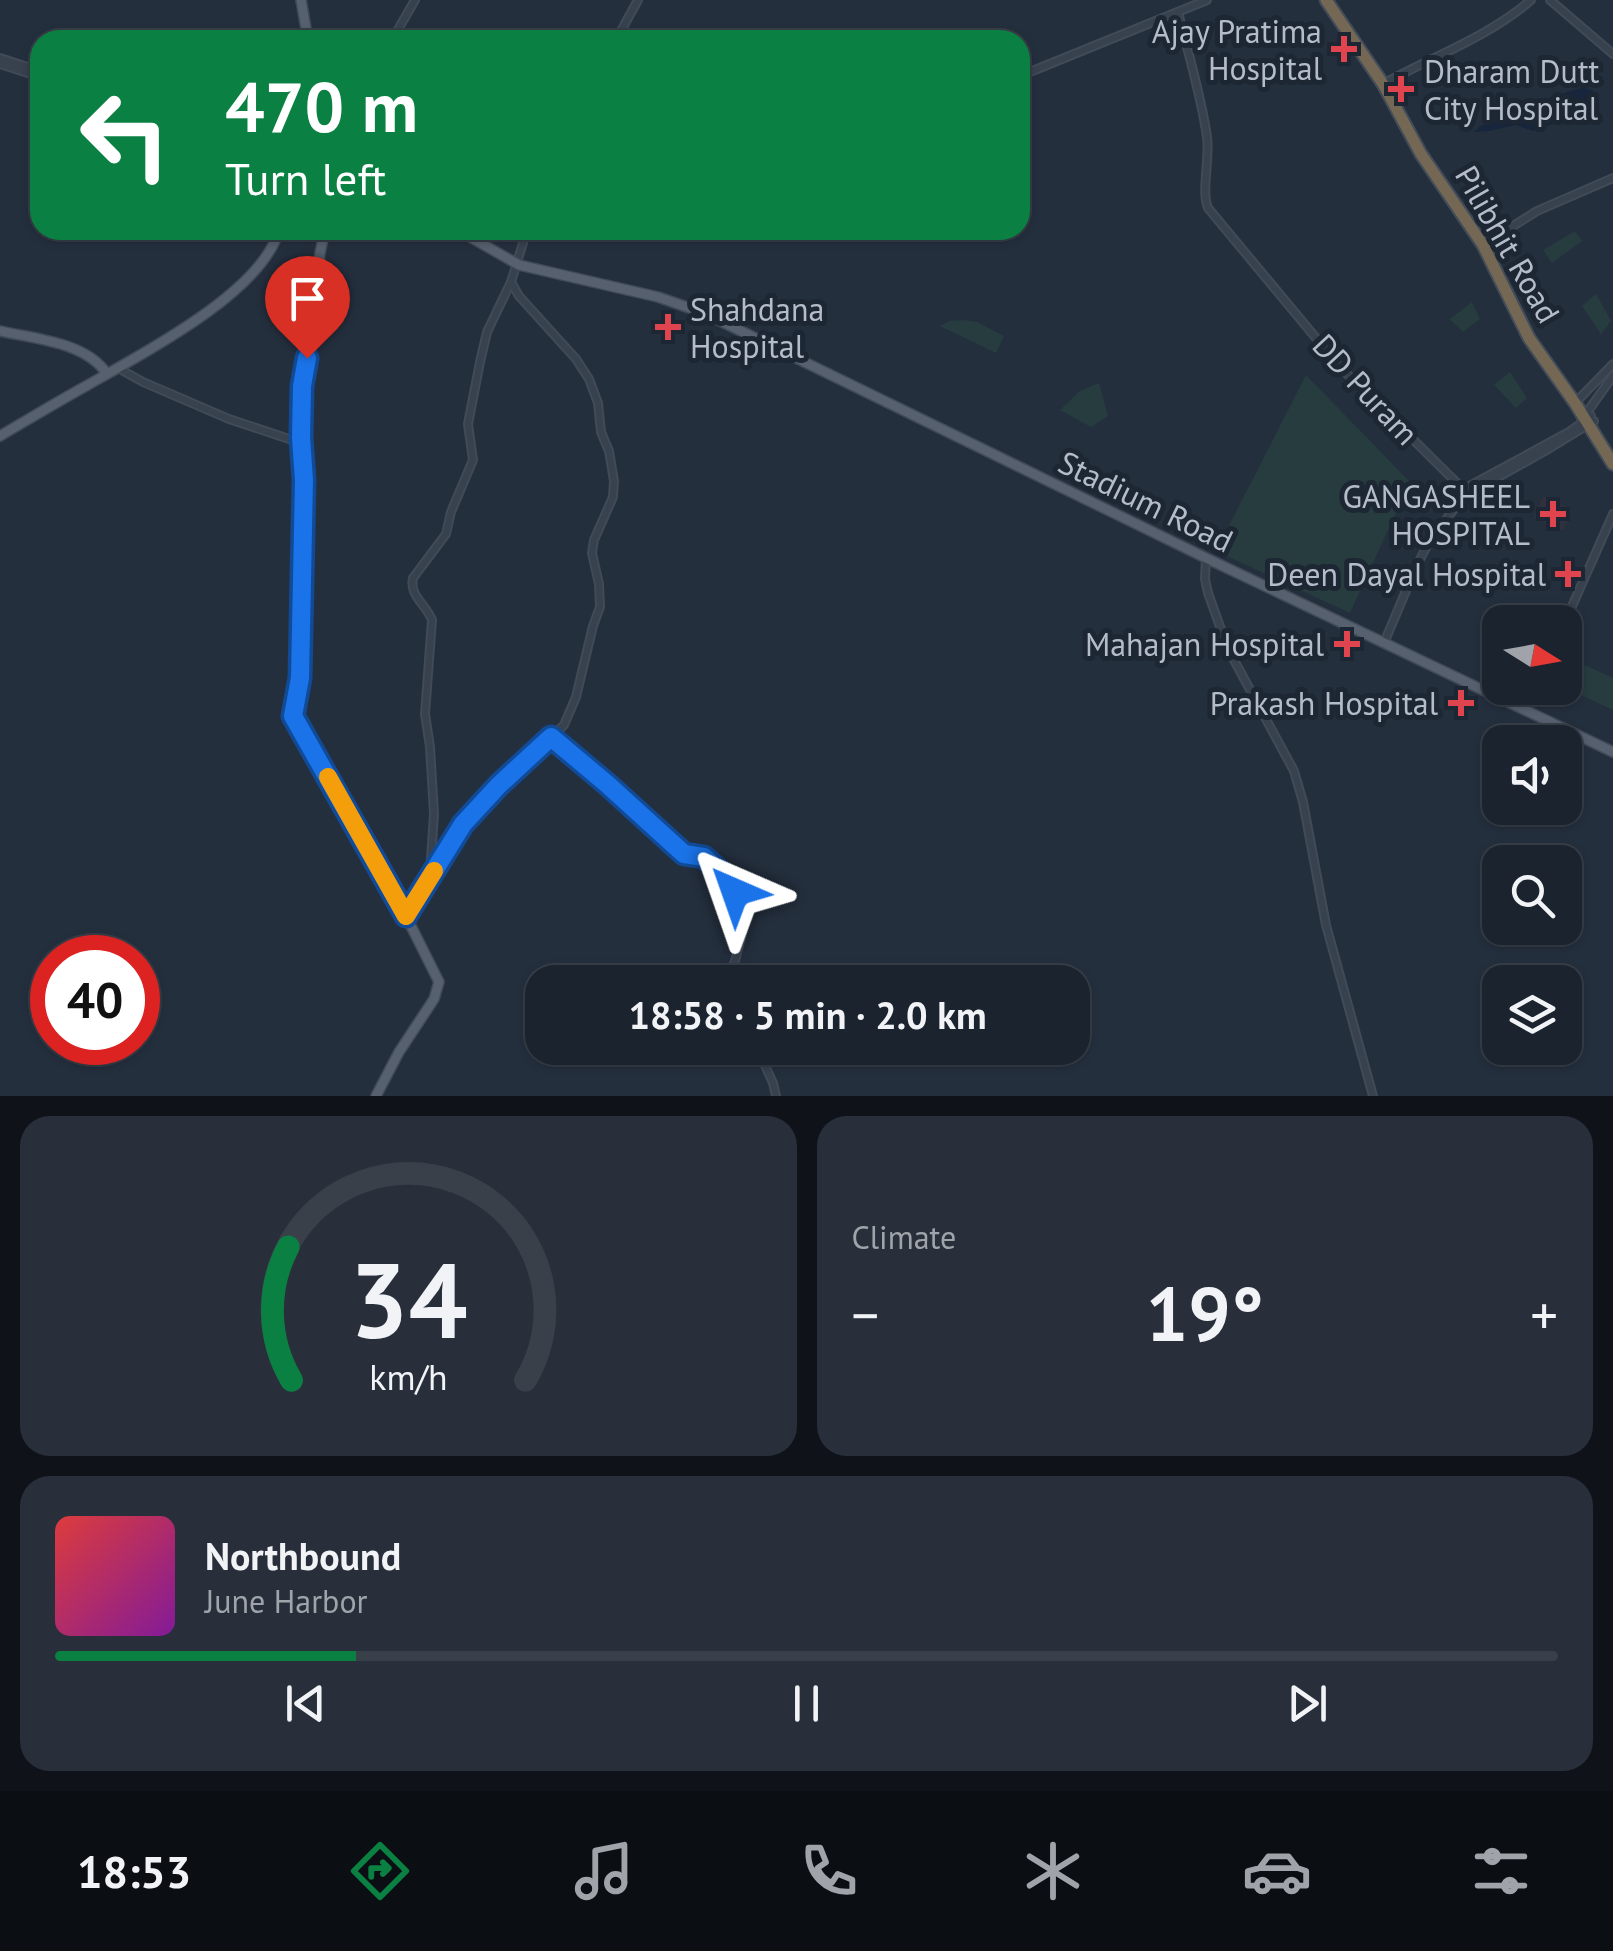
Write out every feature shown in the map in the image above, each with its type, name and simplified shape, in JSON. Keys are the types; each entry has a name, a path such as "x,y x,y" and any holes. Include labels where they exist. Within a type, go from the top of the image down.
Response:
{"highway":[{"name":"Pilibhit Road","path":"1326,0 1385,83 1421,154 1485,244 1529,338 1585,413 1613,464"},
{"path":"1334,0 1385,83"},
{"path":"1585,413 1613,451"}],"main road":[{"path":"300,0 306,30"},
{"path":"0,434 212,304 255,264 272,240"},
{"path":"105,372 184,330 216,305 264,259 274,240"},
{"path":"323,240 302,386 300,678 293,716 439,982 434,999 376,1096"},
{"name":"Stadium Road","path":"476,240 519,263 654,296 704,313 1613,750"},
{"path":"0,331 73,349 93,358 105,372"},
{"name":"Stadium Road","path":"1385,641 1613,750"}],"street":[{"path":"398,30 415,0"},
{"path":"622,30 638,0"},
{"path":"1030,72 1207,0"},
{"path":"1385,83 1487,30 1531,0"},
{"path":"1550,0 1613,54"},
{"name":"DD Puram","path":"1178,12 1207,138 1205,200 1211,212 1340,367 1465,492"},
{"path":"0,61 30,71"},
{"path":"1485,244 1537,212 1613,178"},
{"path":"430,878 434,814 425,714 432,620 411,585 446,534 473,460 468,424 487,332 519,263 525,240"},
{"path":"406,916 463,824 564,725 600,607 600,584 592,553 613,497 614,481 600,432 598,403 588,379 563,344 511,282"},
{"path":"1585,413 1613,364"},
{"path":"118,368 171,395 302,443"},
{"path":"1385,641 1429,542 1465,492 1545,451 1585,413 1613,376"},
{"path":"1572,605 1613,514"},
{"path":"1207,556 1208,593 1228,648 1294,771 1326,925 1373,1096"},
{"path":"1206,574 1219,562"},
{"path":"551,737 684,854 704,857 734,884 736,905 745,923 734,965"},
{"path":"765,1065 776,1096"}],"shaded area":[{"name":"GANGASHEEL HOSPITAL","path":"1543,496 1571,510 1563,530 1534,518"}],"green space":[{"path":"1575,231 1582,241 1552,263 1543,250"},
{"path":"1596,294 1611,321 1601,334 1582,306"},
{"path":"1472,302 1480,319 1463,332 1450,319"},
{"path":"963,320 977,322 1004,336 996,353 940,326"},
{"path":"1510,372 1527,398 1516,408 1494,385"},
{"path":"1306,375 1410,482 1350,613 1216,551"},
{"path":"1099,383 1108,416 1091,427 1060,410 1080,391"},
{"path":"1582,664 1613,678 1613,710 1582,695"}],"water":[{"path":"1583,87 1598,93 1595,107 1589,111 1533,131 1516,125 1474,132 1512,110"}],"slow traffic":[{"path":"328,777 406,916 434,871"}],"place":[{"name":"Ajay Pratima Hospital","path":"1344,49"},
{"name":"Dharam Dutt City Hospital","path":"1401,89"},
{"name":"Shahdana Hospital","path":"668,327"},
{"name":"GANGASHEEL HOSPITAL","path":"1553,514"},
{"name":"Deen Dayal Hospital","path":"1568,574"},
{"name":"Mahajan Hospital","path":"1347,644"},
{"name":"Prakash Hospital","path":"1461,703"}],"route":[{"path":"307,358 302,386 300,678 293,716 406,916 463,824 551,737 684,854 704,857 726,875 735,892"}]}
